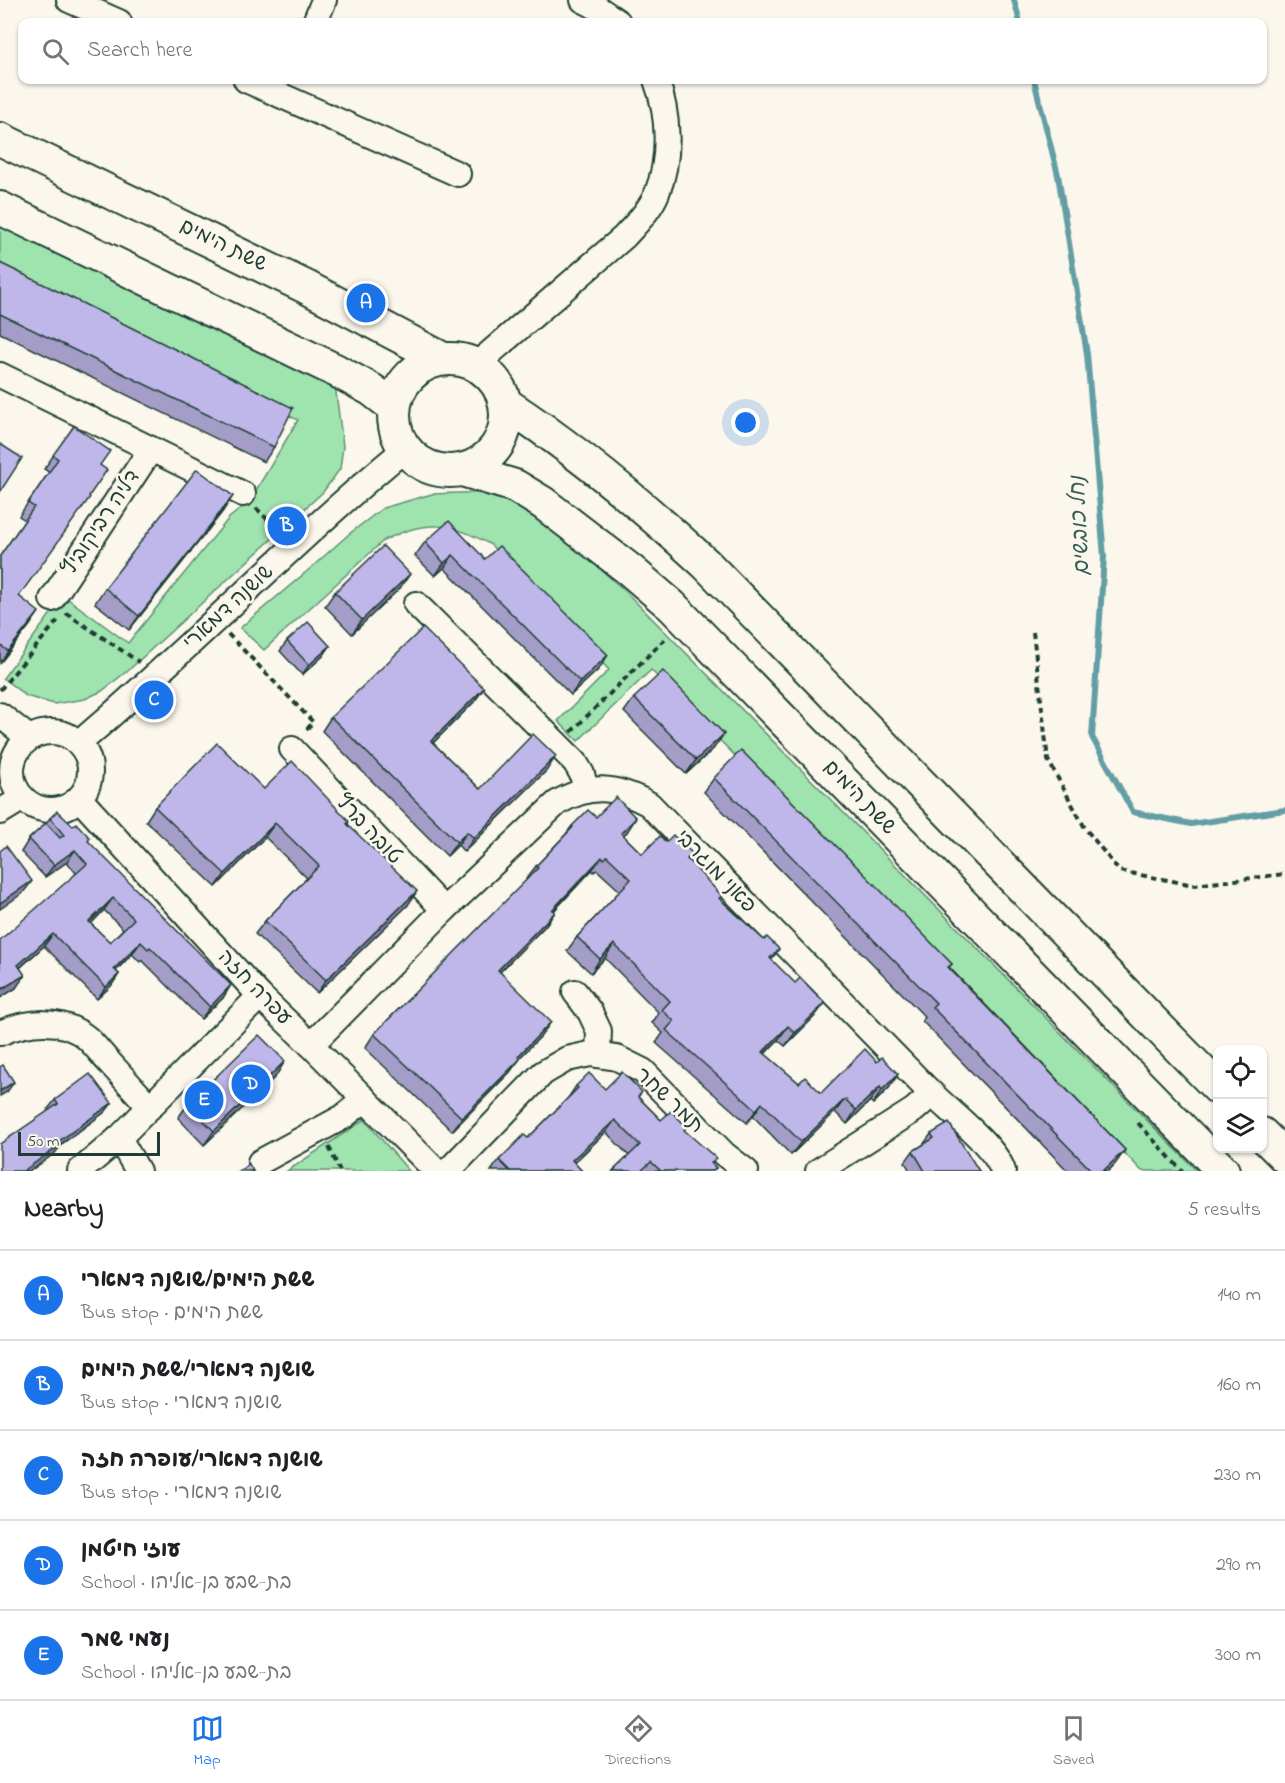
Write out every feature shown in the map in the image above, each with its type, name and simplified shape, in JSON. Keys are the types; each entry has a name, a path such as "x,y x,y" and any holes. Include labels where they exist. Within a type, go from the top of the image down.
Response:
{"main road":[{"name":"ששת הימים","path":"0,139 306,287 443,359"},
{"path":"0,208 337,371 372,390 394,407"},
{"path":"443,359 460,359 476,364 490,374 500,388 506,404 507,422 502,438 492,453 478,464 462,470 446,471 430,468 416,460 405,449 398,436 394,422 394,407 400,390 410,375 425,364 443,359"},
{"path":"506,404 538,425 620,488 706,564 1213,1083"},
{"name":"ששת הימים","path":"462,470 515,486 543,503 630,570 685,619 1224,1171"},
{"path":"1267,1138 1285,1157"}],"street":[{"path":"69,0 110,18"},
{"path":"317,18 324,0"},
{"path":"583,0 612,18"},
{"path":"267,84 288,88 458,174"},
{"path":"476,364 624,237 643,216 657,193 666,143 664,103 657,84"},
{"name":"'דליה רביקוביץ","path":"0,375 243,494"},
{"name":"'דליה רביקוביץ","path":"52,599 151,449"},
{"name":"שושנה דמארי","path":"79,743 360,486 405,449"},
{"path":"311,1045 444,910 557,804 569,796 586,790 582,774 575,762 416,604"},
{"path":"0,715 29,738"},
{"path":"55,731 68,735 79,743 87,753 90,777 87,789 79,798 69,806 58,810 45,810 33,806 23,798 12,778 12,767 15,755 29,738 42,732 55,731"},
{"name":"טובה ברץ","path":"292,749 444,910"},
{"name":"פאני מוגרבי","path":"586,790 609,789 629,793 649,804 932,1094 987,1145 1003,1171"},
{"path":"0,812 23,798"},
{"name":"עפרה חזה","path":"79,798 260,996 436,1171"},
{"path":"575,992 590,1012 599,1031 598,1055"},
{"path":"80,1171 119,1138 260,996"},
{"path":"0,1033 14,1027 34,1023 54,1023 72,1029 88,1039 150,1107"},
{"name":"תמר שחר","path":"448,1171 543,1073 567,1059 590,1054 617,1058 642,1071 724,1154 746,1171"},
{"path":"818,1171 914,1110 932,1094"},
{"path":"260,1162 343,1117 365,1099"},
{"path":"119,1138 138,1171"}],"path":[{"path":"243,494 295,547"},
{"path":"0,690 64,612 157,674"},
{"path":"558,745 685,619"},
{"path":"215,621 313,722 292,749"},
{"path":"1033,632 1048,760 1085,828 1119,871 1194,885 1285,874"}],"green space":[{"path":"0,224 262,353 335,385 343,446 340,469 323,492 131,668 102,691 85,699 54,704 26,696 3,678 64,596 128,643 229,518 249,502 298,420 0,272"},
{"path":"432,494 487,494 521,507 558,533 622,588 1197,1171 1142,1171 651,670 578,741 558,721 609,670 491,545 477,537 438,526 412,529 398,534 383,541 264,650 240,628 349,534 383,508"},
{"path":"364,1120 409,1171 287,1171"}],"building":[{"path":"0,263 293,408 274,447 0,314"},
{"path":"74,426 110,451 100,465 107,470 19,596 39,612 8,651 0,645 0,556 34,507 28,503 58,459 53,455"},
{"path":"0,444 22,458 0,492"},
{"path":"197,469 233,496 139,616 105,588"},
{"path":"449,521 485,559 499,546 608,655 580,682 453,555 444,563 425,542"},
{"path":"383,546 410,574 362,620 335,592"},
{"path":"308,622 330,646 309,665 287,641"},
{"path":"423,628 484,688 431,741 480,789 533,734 556,756 474,838 467,832 457,842 331,717"},
{"path":"663,671 724,734 696,760 634,698"},
{"path":"217,743 264,789 292,761 349,821 347,824 417,891 326,980 265,921 319,866 275,823 225,874 155,807"},
{"path":"741,750 952,964 948,967 1125,1150 1103,1171 1092,1171 932,1007 936,1003 714,778"},
{"path":"616,797 636,818 621,833 642,854 660,836 666,842 673,835 692,853 687,859 722,896 719,898 764,940 767,937 779,949 770,958 795,983 800,978 825,1003 795,1033 788,1026 763,1052 799,1083 805,1077 821,1093 865,1049 877,1062 882,1057 898,1074 882,1090 880,1087 856,1110 845,1099 801,1142 762,1103 756,1110 666,1030 674,1021 662,1010 670,1001 614,944 600,959 577,937 631,879 607,856 604,859 602,857 552,910 555,912 498,970 551,1022 518,1056 520,1059 462,1118 374,1034 538,868 536,866 588,810 596,817"},
{"path":"57,811 73,826 76,823 90,838 88,841 231,985 210,1007 150,947 148,949 141,942 114,969 119,974 106,987 53,934 18,965 25,975 0,990 0,940 87,864 75,850 54,865 29,839 46,823 60,838 64,835 50,818","holes":["113,898 134,919 110,942 89,922"]},
{"path":"6,846 32,881 0,903 0,851"},
{"path":"259,1035 285,1061 214,1131 188,1104"},
{"path":"3,1065 14,1082 0,1091 0,1067"},
{"path":"622,1072 642,1092 638,1097 661,1120 671,1111 687,1127 684,1130 716,1158 711,1163 716,1168 713,1171 661,1171 651,1162 641,1171 613,1171 640,1145 615,1120 572,1160 582,1171 510,1171 499,1160 524,1135 528,1138 578,1088 576,1086 589,1073 605,1089"},
{"path":"90,1074 112,1103 59,1141 62,1144 23,1171 0,1171 0,1144 58,1104 55,1100"},
{"path":"949,1123 979,1171 925,1171 913,1151 934,1138 931,1134"},
{"path":"249,1164 253,1171 239,1171"}],"waterway":[{"name":"נחל כובשים","path":"1014,0 1019,18"},
{"name":"נחל כובשים","path":"1035,84 1058,175 1087,354 1104,557 1092,737 1133,812 1191,824 1285,810"}],"place":[{"name":"ששת הימים/שושנה דמארי","path":"366,303"},
{"name":"שושנה דמארי/ששת הימים","path":"287,526"},
{"name":"שושנה דמארי/עופרה חזה","path":"154,700"},
{"name":"עוזי חיטמן","path":"251,1084"},
{"name":"נעמי שמר","path":"204,1100"}]}
